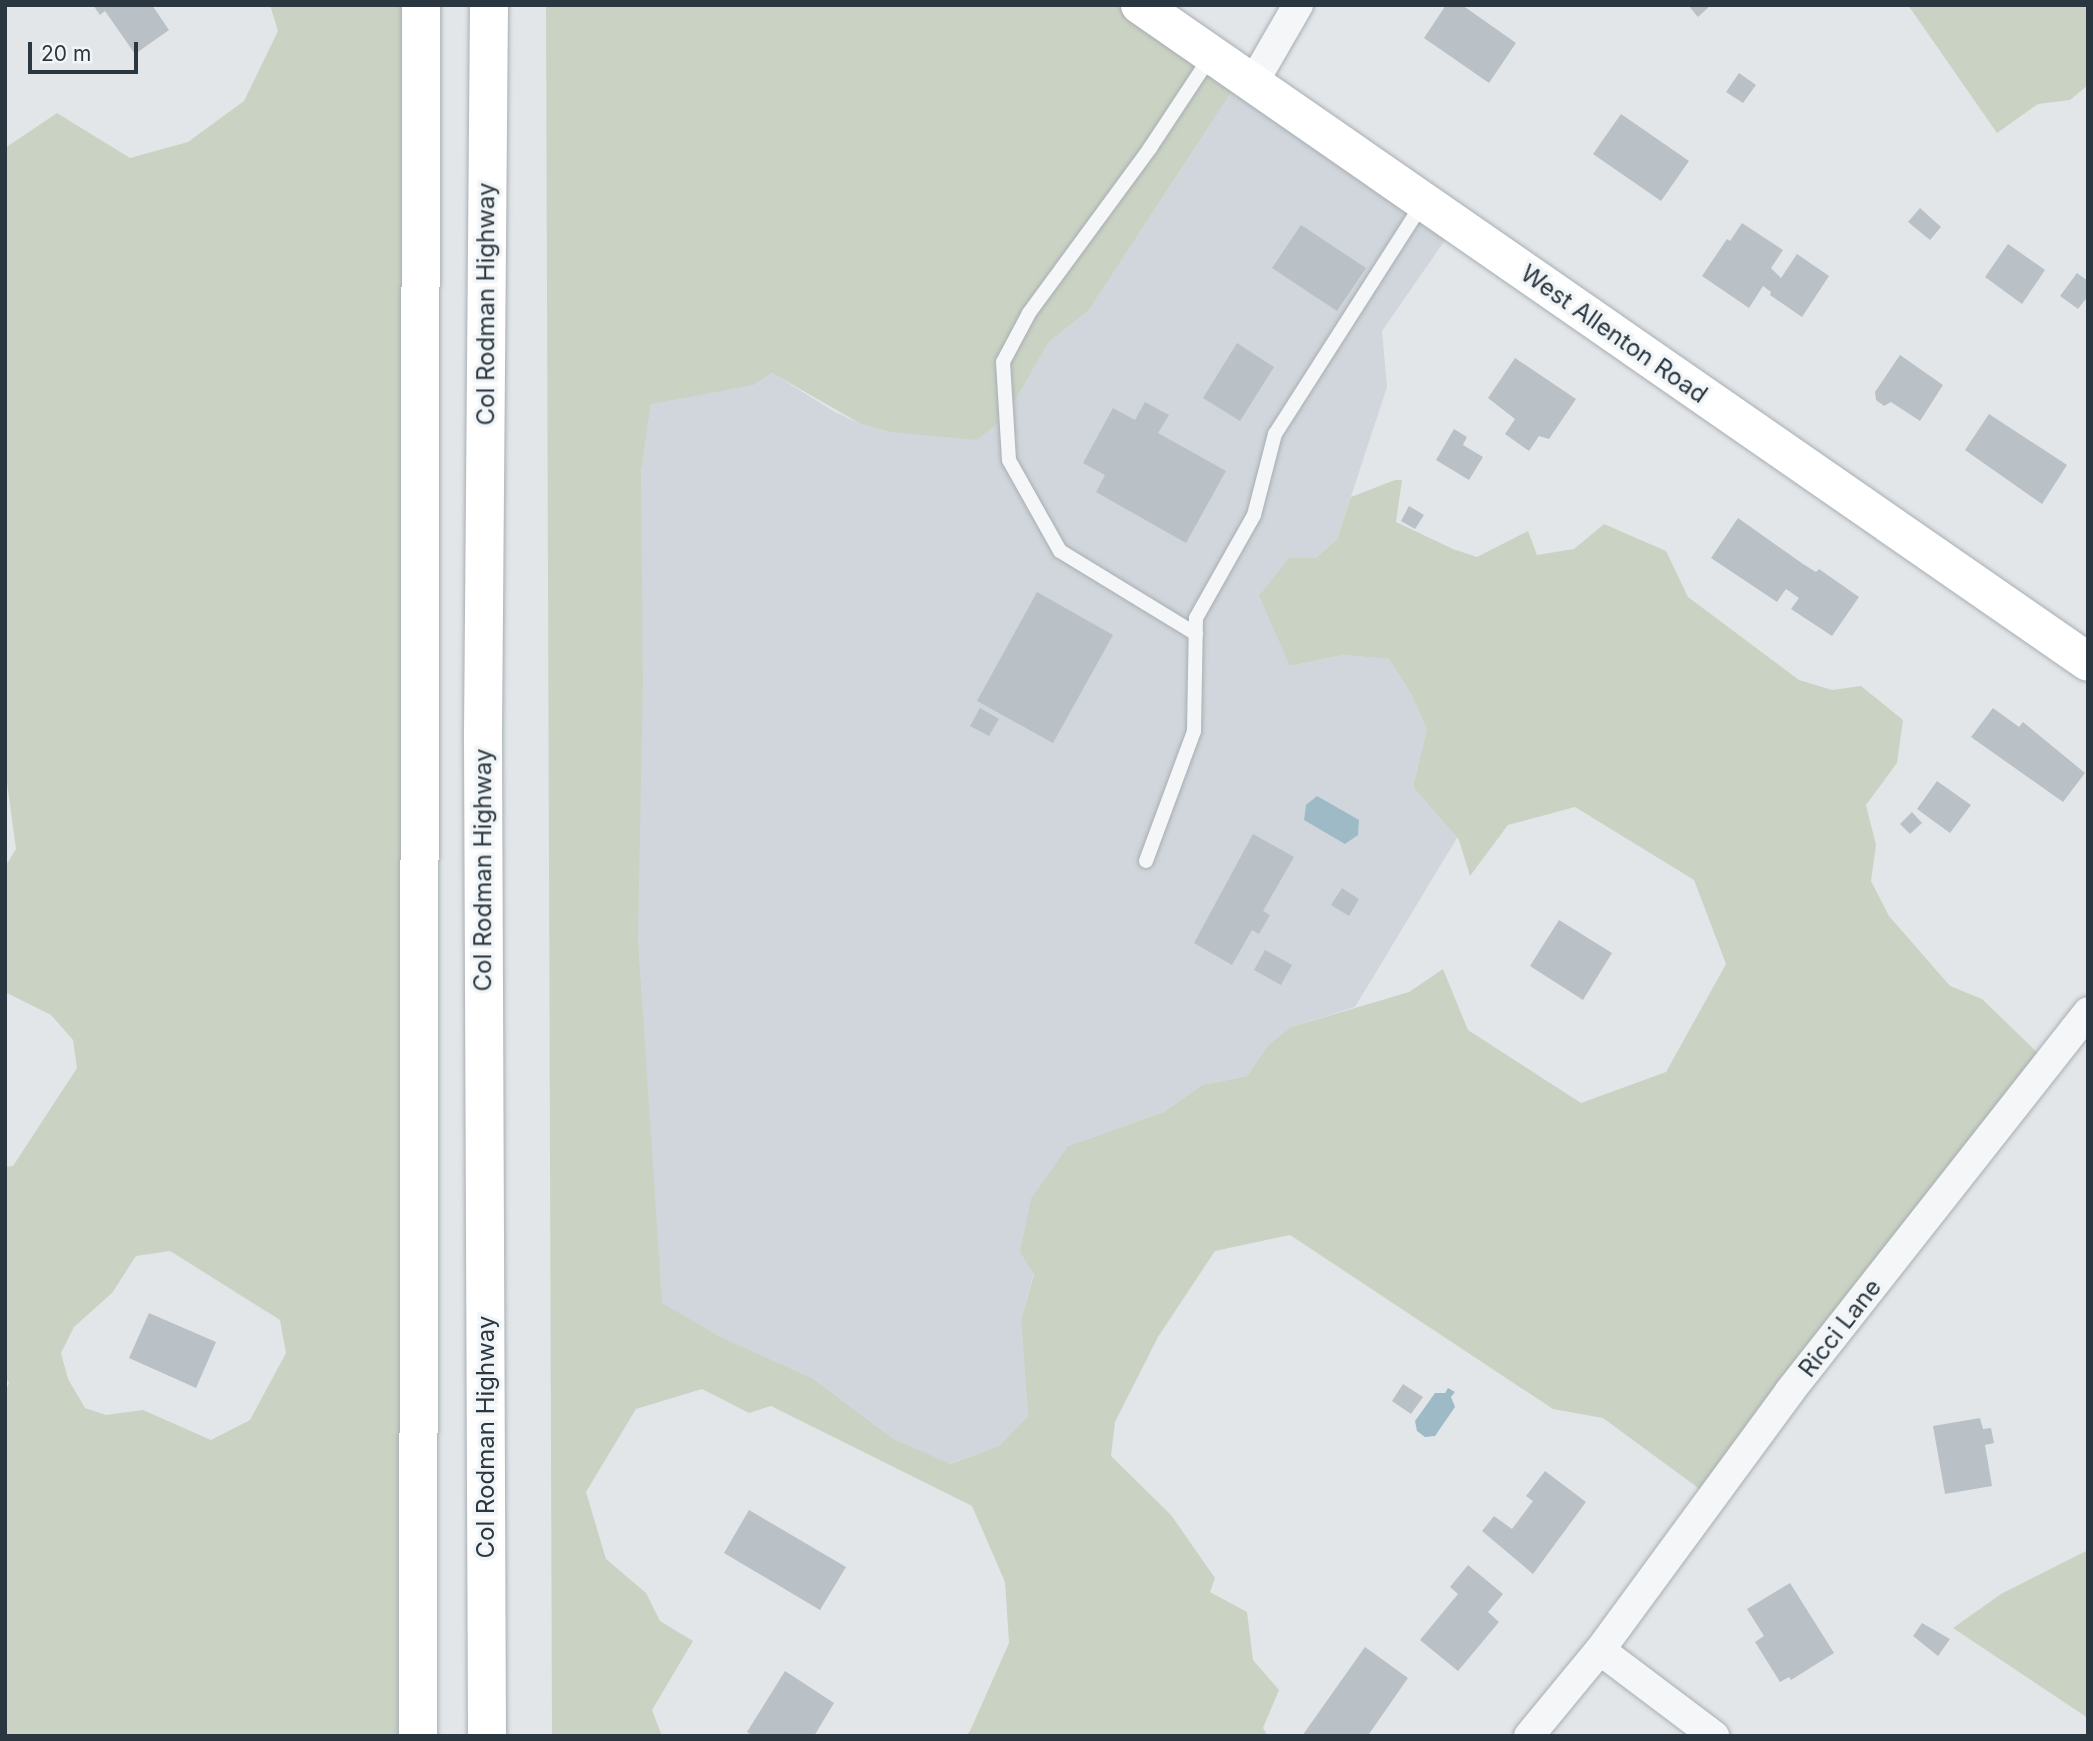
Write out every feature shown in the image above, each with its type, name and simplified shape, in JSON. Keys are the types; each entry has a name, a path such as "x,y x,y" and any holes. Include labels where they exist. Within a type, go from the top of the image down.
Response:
{"main road":[{"path":"418,1736 421,5"},
{"name":"Col Rodman Highway","path":"487,1736 483,721 489,5"},
{"name":"West Allenton Road","path":"1140,5 2088,662"}],"street":[{"path":"1253,83 1298,5"},
{"name":"Ricci Lane","path":"1529,1736 1600,1650 1790,1391 2088,1012"},
{"path":"1600,1650 1714,1736"}],"lane":[{"path":"1196,634 1059,551 1009,460 1003,362 1029,313 1150,148 1212,55"},
{"path":"1146,861 1194,731 1196,618 1254,514 1275,434 1423,202"}],"shaded area":[{"path":"1236,85 1452,230 1382,331 1387,387 1337,539 1316,558 1289,558 1290,666 1343,655 1389,659 1410,692 1427,729 1413,787 1457,838 1355,1007 1291,1027 1268,1045 1247,1076 1202,1085 1164,1112 1068,1146 1021,1320 1028,1416 999,1446 949,1464 892,1438 812,1378 721,1337 661,1303 638,936 641,473 651,403 754,385 772,373 835,412 861,424 890,432 1006,416 1049,342 1089,310"}],"green space":[{"path":"270,5 422,5 421,1736 5,1736 5,1393 9,1383 5,1377 5,1167 13,1166 77,1068 73,1040 51,1015 5,992 5,867 16,849 5,768 5,148 57,113 130,158 188,142 244,101 278,31","holes":["170,1251 280,1320 286,1353 250,1420 211,1440 143,1410 106,1415 85,1408 68,1379 61,1353 74,1327 112,1293 136,1256"]},
{"path":"546,5 1118,5 1236,85 1089,310 1049,342 1006,416 977,440 890,432 861,424 772,373 754,385 651,404 641,473 643,680 638,936 662,1303 721,1337 812,1378 892,1438 950,1464 999,1446 1028,1416 1021,1320 1034,1274 1020,1252 1031,1199 1068,1146 1164,1112 1202,1085 1247,1076 1268,1045 1291,1027 1409,992 1443,969 1468,1030 1581,1103 1666,1072 1726,964 1694,880 1575,807 1508,825 1470,876 1459,840 1413,787 1427,729 1410,692 1389,659 1343,655 1290,666 1259,596 1289,558 1316,558 1337,539 1351,497 1395,480 1402,480 1396,522 1453,549 1477,557 1528,531 1537,555 1574,549 1604,524 1666,551 1688,597 1799,680 1832,690 1861,686 1903,720 1897,763 1866,805 1876,845 1871,881 1889,916 1950,986 1982,999 2045,1060 1705,1493 1603,1418 1553,1409 1290,1235 1215,1251 1158,1337 1115,1422 1111,1456 1171,1515 1215,1578 1210,1592 1247,1612 1253,1660 1279,1690 1263,1728 1268,1736 965,1736 970,1731 1009,1643 1005,1582 972,1506 771,1406 749,1413 702,1389 636,1409 586,1492 606,1559 646,1593 660,1621 693,1641 652,1710 662,1736 552,1736"},
{"path":"1908,5 2088,5 2088,85 2070,100 2038,104 1997,133"},
{"path":"2088,1550 2088,1718 1953,1628 2001,1594"}],"water":[{"path":"1317,796 1359,820 1358,835 1345,844 1304,820 1306,805"},
{"path":"1448,1388 1455,1392 1451,1397 1455,1407 1435,1436 1425,1437 1417,1431 1415,1421 1435,1393 1445,1393"}],"building":[{"path":"93,5 152,5 169,30 135,54 105,11 100,15"},
{"path":"1446,5 1462,5 1516,43 1489,83 1424,38"},
{"path":"1688,5 1711,5 1698,17"},
{"path":"1739,73 1756,85 1743,103 1726,92"},
{"path":"1621,114 1689,161 1661,201 1593,154"},
{"path":"1920,208 1941,227 1930,240 1908,222"},
{"path":"1742,223 1783,250 1771,268 1781,278 1797,254 1829,276 1802,317 1770,295 1771,292 1763,286 1749,308 1702,276 1727,239 1730,241"},
{"path":"1301,225 1366,268 1337,311 1272,268"},
{"path":"2008,244 2045,270 2022,304 1985,277"},
{"path":"2077,273 2088,281 2088,296 2078,309 2060,296"},
{"path":"1237,343 1274,367 1240,421 1203,398"},
{"path":"1900,355 1943,385 1920,421 1891,402 1884,406 1876,400 1875,392"},
{"path":"1515,358 1576,399 1549,439 1539,436 1529,451 1505,434 1515,419 1488,398"},
{"path":"1145,402 1169,415 1158,433 1226,471 1186,543 1096,492 1105,475 1083,463 1113,408 1135,420"},
{"path":"1989,414 2067,465 2042,504 1965,450"},
{"path":"1454,429 1467,437 1463,445 1483,457 1469,480 1436,460"},
{"path":"1409,506 1424,515 1415,529 1401,521"},
{"path":"1738,518 1803,564 1816,572 1819,569 1859,597 1832,636 1791,609 1799,598 1786,589 1777,602 1711,558"},
{"path":"1037,592 1113,635 1053,743 977,701"},
{"path":"980,708 999,719 989,736 970,726"},
{"path":"1993,708 2019,727 2023,722 2085,773 2063,802 1971,737"},
{"path":"1937,781 1971,805 1950,833 1917,809"},
{"path":"1912,812 1922,823 1910,834 1900,824"},
{"path":"1253,834 1294,857 1263,911 1270,915 1259,934 1252,930 1232,965 1194,943"},
{"path":"1342,888 1359,899 1349,916 1331,905"},
{"path":"1559,920 1612,953 1583,1000 1530,966"},
{"path":"1265,950 1292,965 1281,985 1254,970"},
{"path":"149,1313 216,1342 196,1388 129,1358"},
{"path":"1403,1384 1423,1397 1411,1414 1392,1401"},
{"path":"1980,1418 1983,1429 1991,1428 1994,1443 1985,1445 1992,1486 1945,1494 1933,1426"},
{"path":"1545,1471 1586,1502 1533,1574 1482,1531 1494,1516 1512,1529 1533,1501 1526,1496"},
{"path":"749,1510 846,1567 820,1610 724,1553"},
{"path":"1468,1565 1503,1594 1488,1612 1499,1622 1458,1671 1420,1640 1458,1594 1450,1587"},
{"path":"1790,1583 1834,1653 1791,1680 1789,1677 1780,1682 1755,1642 1764,1636 1747,1609"},
{"path":"1922,1623 1950,1639 1938,1656 1913,1636"},
{"path":"1365,1647 1408,1678 1369,1734 1372,1736 1302,1736"},
{"path":"785,1671 834,1703 814,1736 753,1736 747,1732"}]}
